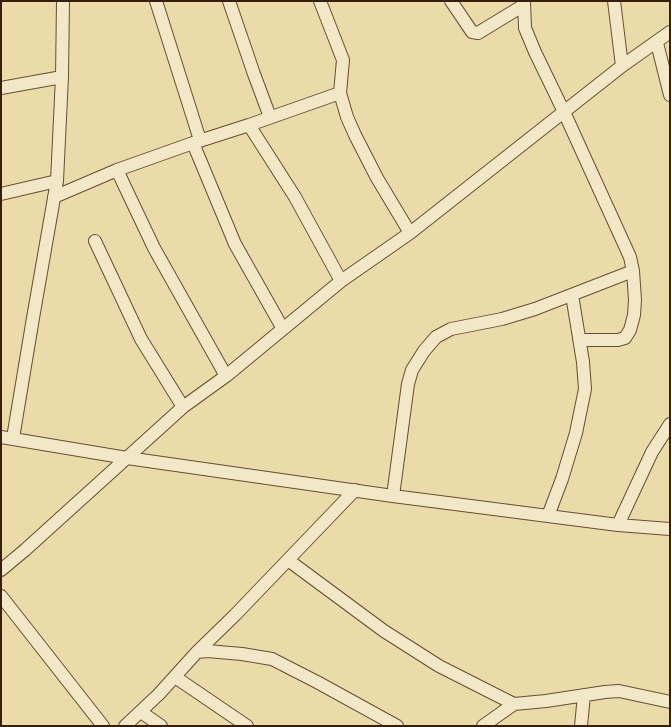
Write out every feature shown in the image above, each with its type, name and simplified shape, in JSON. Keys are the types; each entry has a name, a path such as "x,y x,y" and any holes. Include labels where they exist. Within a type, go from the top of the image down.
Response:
{"street":[{"path":"63,1 62,77 57,181 7,437 127,458 393,496 618,525 670,529"},
{"path":"156,1 196,141 235,244 283,329"},
{"path":"229,1 270,117"},
{"path":"320,1 343,60 340,93 347,117 354,135 377,178 410,233"},
{"path":"451,1 472,32 478,32 524,3 526,28 535,52 630,257 633,272 635,300 634,315 630,330 625,338 618,340 580,340"},
{"path":"614,1 622,66"},
{"path":"1,570 183,407 226,376 341,281 410,233 622,66 662,41 670,32"},
{"path":"662,41 670,95"},
{"path":"1,88 62,77"},
{"path":"54,197 117,170 196,141 249,125 340,93"},
{"path":"249,125 295,197 341,281"},
{"path":"117,170 154,248 226,376"},
{"path":"1,194 57,181"},
{"path":"95,241 141,339 183,407"},
{"path":"393,496 408,384 412,370 424,351 436,337 451,329 502,319 535,309 633,272"},
{"path":"548,516 562,479 576,433 585,389 580,340 572,295"},
{"path":"618,525 652,452 670,424"},
{"path":"125,726 141,712 197,652 355,490"},
{"path":"288,560 390,635 439,666 514,704"},
{"path":"1,596 103,726"},
{"path":"197,652 207,651 242,654 272,659 397,726"},
{"path":"175,677 247,726"},
{"path":"483,726 514,704 546,701 604,692 619,691 670,702"},
{"path":"581,726 584,695"},
{"path":"141,712 161,726"}]}
